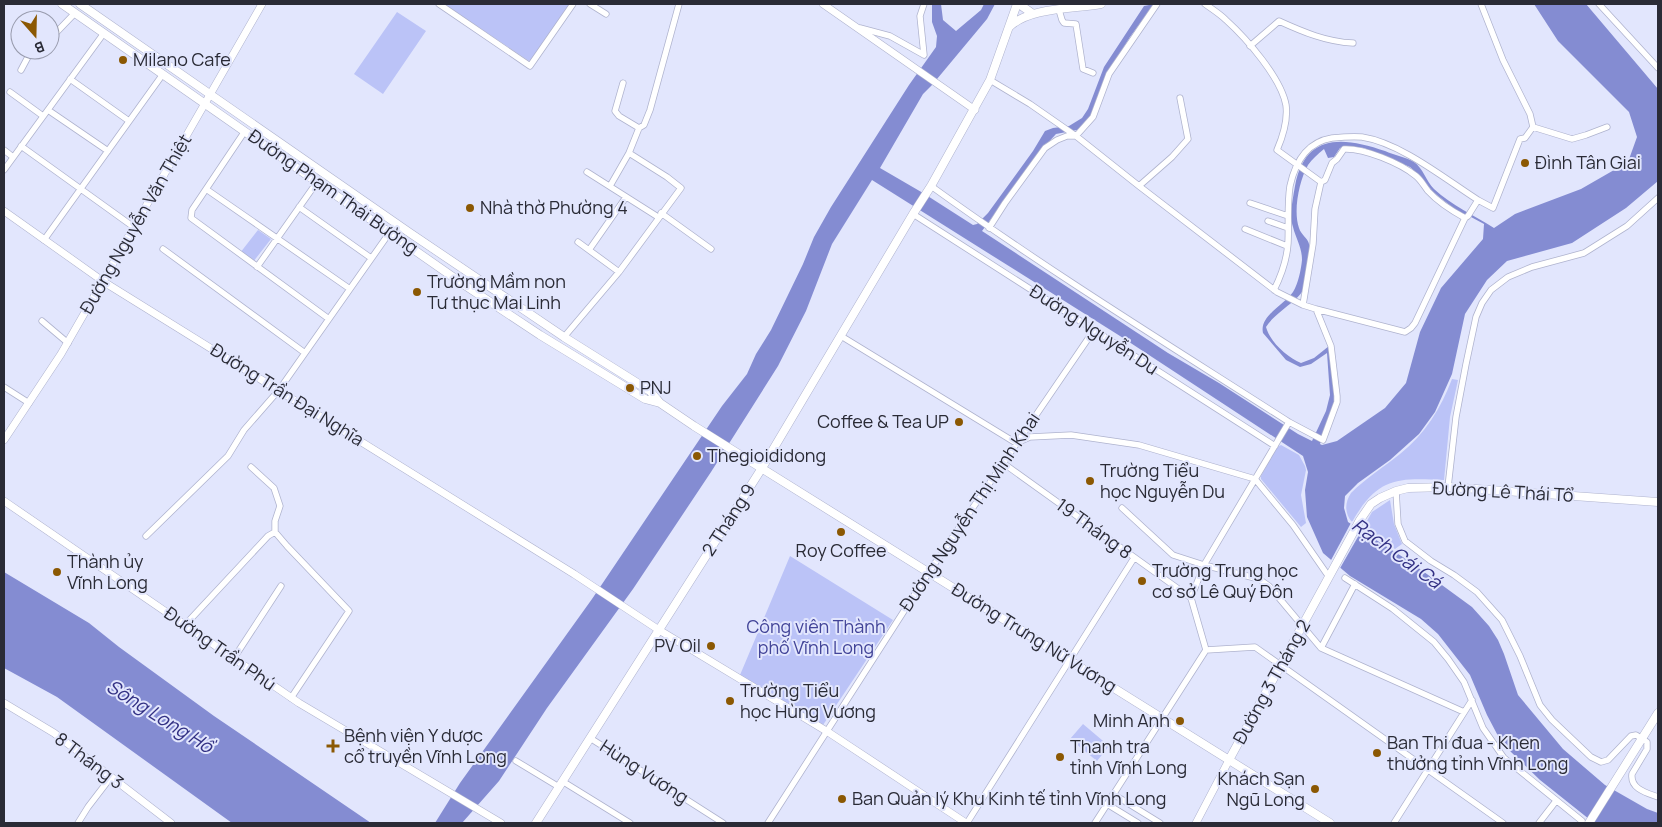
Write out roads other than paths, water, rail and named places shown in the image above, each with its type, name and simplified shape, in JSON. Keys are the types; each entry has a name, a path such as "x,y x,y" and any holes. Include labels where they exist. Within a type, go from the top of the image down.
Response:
{"main road":[{"name":"Đường Phạm Thái Bường","path":"62,4 463,284 558,346 645,399 660,403"},
{"name":"Đường Phạm Thái Bường","path":"80,4 366,203 564,337 650,391 660,403 738,453"},
{"path":"1018,4 1033,14"},
{"name":"2 Tháng 9","path":"536,823 762,468 914,212 930,189 990,80 1018,4"},
{"path":"1008,28 1014,22 1055,8 1101,4"},
{"path":"104,33 110,25"},
{"path":"361,212 366,203"},
{"path":"558,346 564,337"},
{"name":"Đường Trưng Nữ Vương","path":"738,453 1330,823"},
{"name":"Đường Lê Thái Tổ","path":"1334,568 1360,520 1372,504 1380,498 1408,488 1448,487 1658,502"},
{"name":"Đường 3 Tháng 2","path":"1229,760 1334,568"},
{"path":"1586,822 1622,772 1658,713"}],"street":[{"name":"Đường Nguyễn Văn Thiệt","path":"4,440 68,343 262,4"},
{"path":"439,4 530,66 573,4"},
{"path":"590,4 606,14"},
{"path":"610,186 629,153 639,128 644,125 650,110 679,4"},
{"path":"823,4 975,110"},
{"path":"857,28 890,36 924,55 920,16 924,4"},
{"path":"989,228 1045,148 1066,136 1075,135 1093,117 1109,74 1157,4"},
{"path":"1204,4 1225,19 1250,46 1279,85 1286,106 1284,134 1277,150 1298,167 1319,180 1325,180 1332,163 1344,149 1360,150 1397,164 1409,171 1418,177 1429,192 1453,212 1468,215"},
{"path":"1274,290 1280,278 1288,246 1290,186 1299,160 1313,145 1327,139 1361,137 1376,140 1404,152 1492,208 1520,140 1525,138 1533,127 1530,114 1503,60 1481,4"},
{"path":"1599,4 1658,68"},
{"path":"1055,8 1064,23 1076,24 1083,69 1093,73"},
{"path":"60,28 74,13"},
{"path":"1250,46 1279,21 1324,39 1353,44"},
{"path":"4,170 104,33"},
{"path":"21,70 26,60"},
{"path":"44,240 163,74"},
{"path":"70,79 129,121"},
{"path":"990,80 1075,135 1274,290 1301,304 1316,309 1405,332 1412,328 1415,323 1468,215 1478,200"},
{"path":"623,83 615,111 619,116 639,128"},
{"path":"10,92 43,116"},
{"path":"1139,186 1172,157 1188,138 1180,98"},
{"path":"48,110 108,151"},
{"path":"1533,127 1572,139 1607,127"},
{"path":"246,131 191,212 192,220 329,319"},
{"path":"21,146 134,228"},
{"path":"4,150 13,157"},
{"path":"564,337 619,272 681,188 629,153"},
{"path":"587,172 626,197 660,215 712,249"},
{"path":"1301,304 1313,244 1319,180"},
{"path":"257,267 318,182"},
{"path":"206,188 350,289"},
{"path":"930,189 1288,424 1323,440 1337,402 1337,396 1331,346 1316,309"},
{"path":"589,250 626,197"},
{"path":"1448,487 1456,417 1476,318 1482,303 1491,290 1508,277 1532,267 1584,253 1627,226 1658,198"},
{"path":"1250,203 1288,216"},
{"path":"299,207 371,258"},
{"name":"Đường Trần Đại Nghĩa","path":"4,211 104,282 574,574 659,630 828,732 966,823"},
{"name":"Đường Nguyễn Du","path":"914,212 1094,330 1276,445"},
{"path":"1268,221 1288,228"},
{"path":"1245,229 1288,246"},
{"path":"146,536 228,456 244,430 279,390 390,232"},
{"path":"578,242 619,272"},
{"path":"163,249 305,353"},
{"path":"42,321 68,343"},
{"name":"Đường Nguyễn Thị Minh Khai","path":"768,823 929,572 1094,330"},
{"path":"841,336 1016,443 1030,437 1071,435 1139,444 1255,479 1293,526 1329,577"},
{"path":"4,387 29,403"},
{"path":"1095,823 1206,650 1191,598 1204,565 1288,424"},
{"name":"19 Tháng 8","path":"1003,463 1191,598"},
{"path":"251,467 274,488 280,506 275,521 276,532 287,546 350,611 291,698"},
{"path":"1396,491 1398,524 1405,541 1477,592 1494,610 1502,620 1520,656 1540,705 1571,740 1591,757 1601,762 1608,760 1631,736 1636,735 1647,742 1647,749 1631,778 1634,784 1641,790 1658,797"},
{"name":"Đường Trần Phú","path":"4,501 291,698 501,823"},
{"path":"1122,508 1173,555 1259,579 1269,586 1321,648 1464,712"},
{"path":"186,625 268,536 276,532"},
{"path":"966,823 1134,558"},
{"path":"1345,578 1393,609 1434,642 1458,672 1483,728 1504,758 1556,801 1586,822"},
{"path":"1321,648 1355,584"},
{"path":"234,658 281,586"},
{"path":"1206,650 1255,647 1503,823"},
{"path":"1394,823 1472,700"},
{"name":"8 Tháng 3","path":"4,703 54,733 171,823"},
{"name":"Hùng Vương","path":"590,738 723,823"},
{"name":"Đường 3 Tháng 2","path":"1196,823 1229,760"},
{"path":"516,761 630,823"},
{"path":"78,823 111,777"},
{"path":"1113,794 1160,823"},
{"path":"1539,823 1556,801"},
{"path":"1107,804 1138,823"}],"water":[{"path":"932,4 941,4 943,20 956,31 981,10 984,4 995,4 987,19 923,94 880,168 973,225 977,224 988,213 1033,151 1045,131 1069,126 1082,118 1088,109 1104,67 1144,6 1154,4 1130,37 1109,71 1087,123 1077,130 1056,134 982,231 1168,353 1312,441 1326,411 1330,395 1327,353 1311,364 1300,367 1286,360 1263,333 1263,327 1268,316 1293,292 1302,264 1302,255 1294,231 1291,212 1300,168 1308,156 1317,148 1328,143 1355,143 1370,146 1414,162 1431,186 1441,195 1494,228 1515,214 1581,189 1628,162 1637,137 1629,112 1558,41 1534,4 1586,4 1658,89 1658,181 1626,208 1572,243 1507,261 1487,280 1465,314 1452,374 1435,412 1419,434 1390,460 1358,483 1345,496 1344,508 1348,522 1409,561 1472,607 1489,626 1498,640 1518,695 1563,749 1605,785 1647,809 1658,813 1658,823 1594,823 1540,780 1511,752 1497,734 1470,675 1438,634 1421,619 1350,576 1323,553 1307,517 1305,490 1308,472 1303,456 1120,336 872,180 832,244 806,311 778,366 711,472 633,589 547,708 499,781 462,823 435,823 460,783 592,599 722,406 747,374 756,354 771,330 814,237 831,207 909,85 936,47 937,36 932,22","holes":["1347,146 1364,148 1410,167 1433,192 1457,211 1484,224 1483,239 1441,288 1420,332 1406,383 1385,408 1337,441 1322,445 1320,444 1336,399 1329,346 1314,358 1301,363 1290,357 1280,348 1271,338 1266,327 1275,316 1303,291 1305,286 1310,249 1297,221 1297,205 1300,187 1308,165 1324,149 1328,158 1334,157 1340,148"]},
{"name":"Sông Long Hồ","path":"4,572 89,623 214,716 371,823 232,823 57,697 4,668"}],"place":[{"name":"Milano Cafe","path":"123,60"},
{"name":"Đình Tân Giai","path":"1525,163"},
{"name":"Nhà thờ Phường 4","path":"470,208"},
{"name":"Trường Mầm non Tư thục Mai Linh","path":"417,292"},
{"name":"PNJ","path":"630,388"},
{"name":"Coffee & Tea UP","path":"959,422"},
{"name":"Thegioididong","path":"697,456"},
{"name":"Trường Tiểu học Nguyễn Du","path":"1090,481"},
{"name":"Roy Coffee","path":"841,532"},
{"name":"Thành ủy Vĩnh Long","path":"57,572"},
{"name":"Trường Trung học cơ sở Lê Quý Đôn","path":"1142,581"},
{"name":"PV Oil","path":"711,646"},
{"name":"Trường Tiểu học Hùng Vương","path":"730,701"},
{"name":"Minh Anh","path":"1180,721"},
{"name":"Bệnh viện Y dược cổ truyền Vĩnh Long","path":"333,746"},
{"name":"Ban Thi đua - Khen thưởng tỉnh Vĩnh Long","path":"1377,753"},
{"name":"Thanh tra tỉnh Vĩnh Long","path":"1060,757"},
{"name":"Khách Sạn Ngũ Long","path":"1315,789"},
{"name":"Ban Quản lý Khu Kinh tế tỉnh Vĩnh Long","path":"842,799"}],"water label":[{"name":"Rạch Cái Cá","path":"1397,553"}],"park label":[{"name":"Công viên Thành phố Vĩnh Long","path":"816,638"}]}
